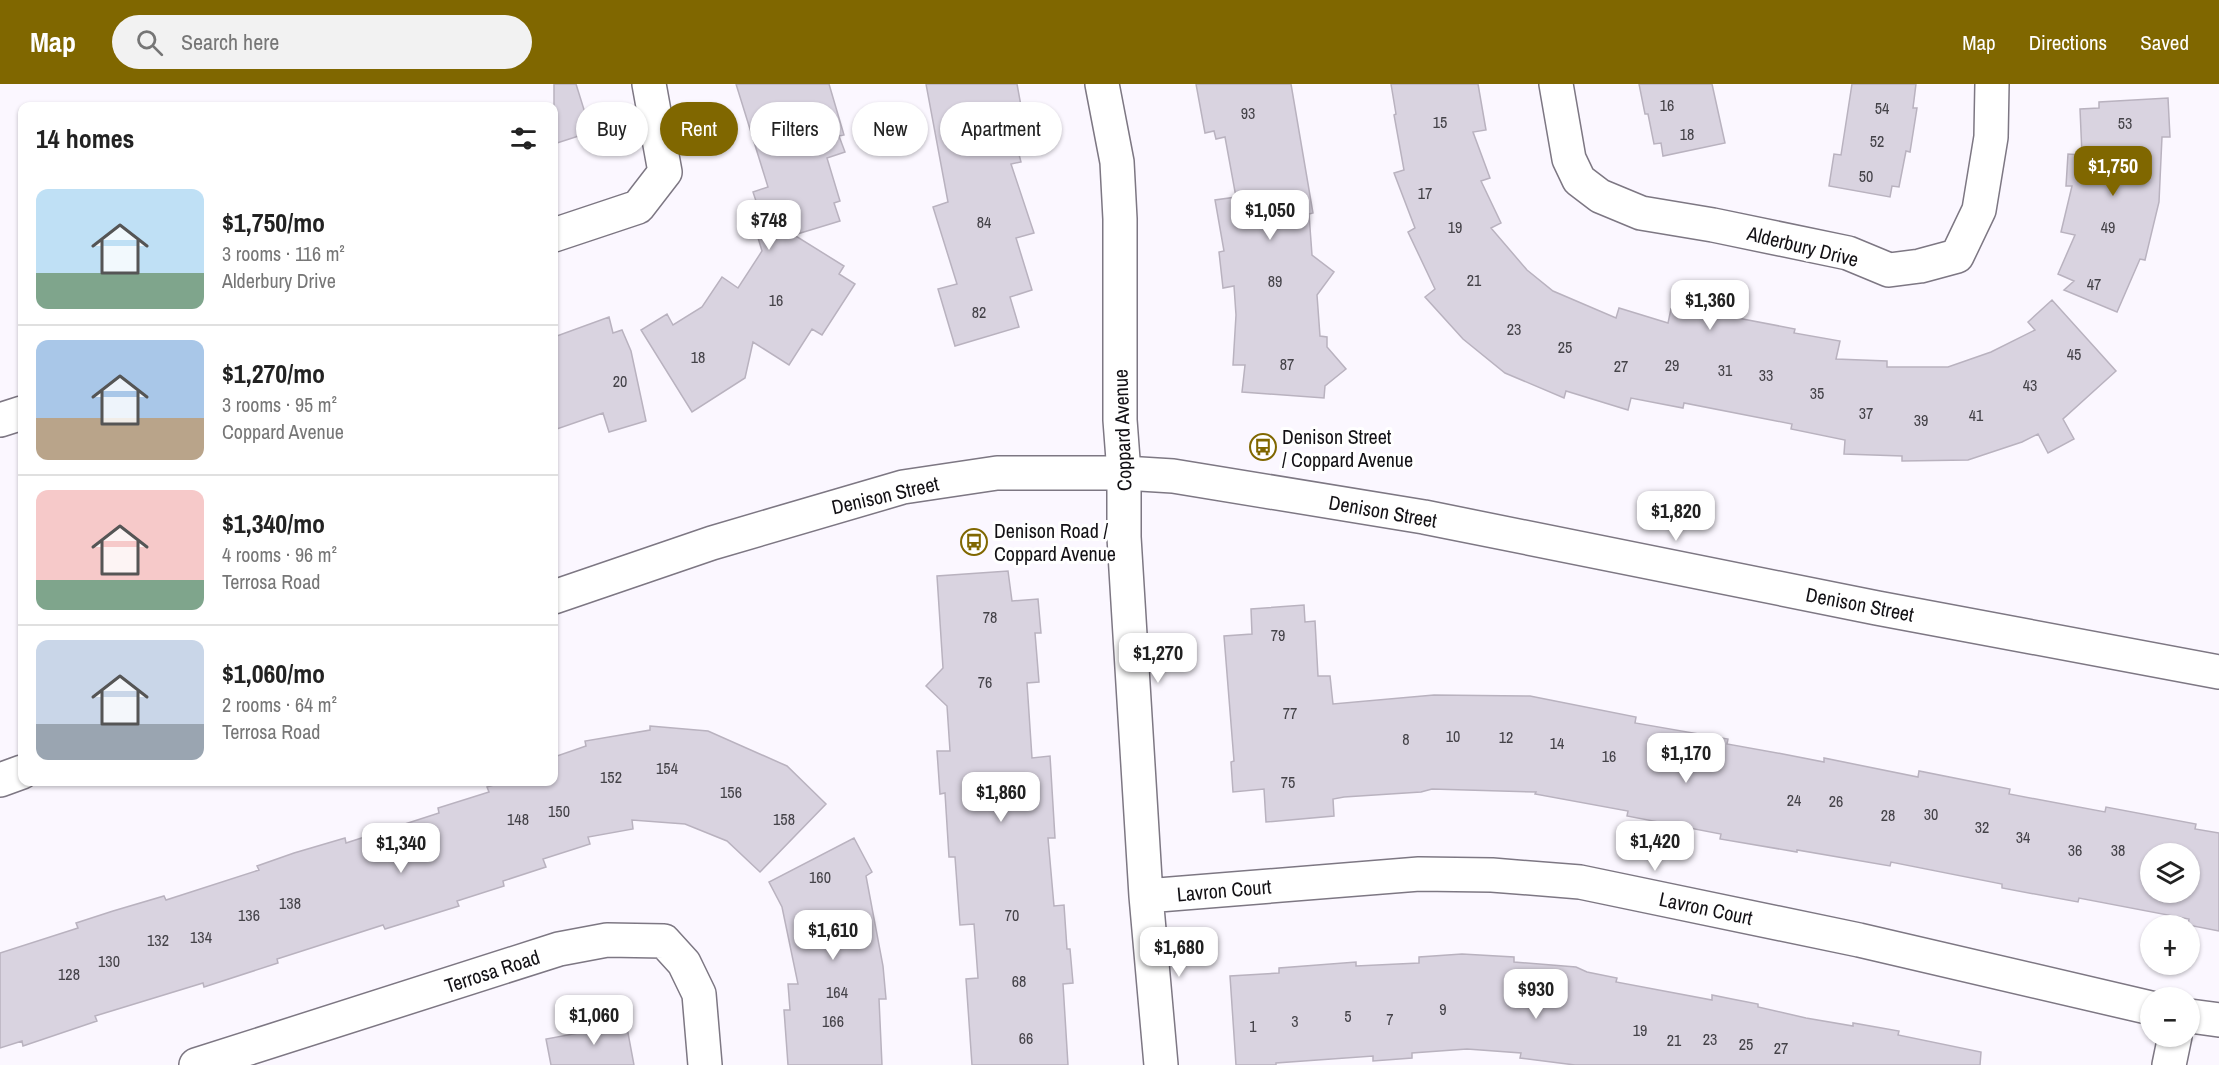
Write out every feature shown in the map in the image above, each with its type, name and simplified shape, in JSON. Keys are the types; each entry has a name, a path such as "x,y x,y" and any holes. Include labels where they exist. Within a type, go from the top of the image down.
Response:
{"street":[{"path":"558,234 638,207 665,172 649,84"},
{"name":"Coppard Avenue","path":"1102,84 1117,162 1120,219 1120,420 1124,474 1124,537 1146,896 1161,1065"},
{"name":"Alderbury Drive","path":"1556,84 1569,159 1579,180 1600,196 1641,213 1713,225 1848,254 1889,270 1920,266 1957,256 1979,210 1991,137 1992,84"},
{"path":"0,420 18,414"},
{"name":"Denison Street","path":"558,596 712,543 903,487 997,474 1173,476 1424,517 1888,610 2219,672"},
{"path":"0,780 18,773"},
{"name":"Lavron Court","path":"1146,896 1419,874 1492,875 1580,882 1860,940 2140,1005"},
{"name":"Terrosa Road","path":"196,1065 559,949 607,940 664,941 684,963 699,994 705,1065"},
{"path":"2200,1017 2219,1020"},
{"path":"2169,1065 2173,1047"}],"building":[{"path":"554,84 576,84 582,102 576,102 576,137 558,143 558,102 554,102"},
{"path":"736,84 829,84 834,102 750,102 750,129"},
{"path":"926,84 1017,84 1020,102 940,102 940,156 1019,156 1021,162 1011,164 1034,233 1016,238 1032,290 1010,297 1019,327 955,346 938,289 957,284 933,207 948,202"},
{"path":"1196,84 1291,84 1313,213 1309,214 1312,255 1334,272 1317,295 1320,336 1327,337 1327,347 1346,369 1325,386 1324,398 1242,392 1245,365 1233,365 1236,315 1234,286 1223,288 1219,252 1224,251 1215,200 1236,197 1225,137 1216,139 1214,131 1205,133"},
{"path":"1391,84 1478,84 1486,130 1473,132 1490,178 1481,181 1501,223 1491,228 1527,270 1553,291 1616,318 1619,308 1668,323 1671,309 1716,318 1717,314 1795,329 1794,333 1840,341 1836,359 1887,361 1887,367 1948,367 1991,352 2035,330 2028,322 2052,300 2116,371 2063,419 2074,439 2048,453 2038,434 2022,442 1968,460 1902,461 1902,456 1844,454 1845,440 1791,429 1792,424 1684,403 1683,408 1631,398 1628,410 1566,391 1564,398 1505,373 1463,339 1425,297 1435,289 1408,232 1415,228 1394,173 1404,170"},
{"path":"1639,84 1712,84 1725,143 1663,156 1661,143 1654,144"},
{"path":"1852,84 1916,84 1913,108 1917,108 1910,152 1906,151 1899,187 1892,186 1890,197 1829,186 1834,154 1841,155"},
{"path":"2168,98 2170,137 2162,137 2159,202 2145,260 2140,259 2117,312 2064,290 2074,281 2058,274 2075,235 2061,232 2072,186 2066,186 2068,154 2082,155 2080,109 2099,108 2099,102"},
{"path":"840,121 844,135 840,136"},
{"path":"840,139 845,152 840,154"},
{"path":"758,156 833,156 827,158 840,201 834,203 840,221 794,235 844,266 839,274 855,284 822,335 812,329 789,365 753,342 745,378 692,412 641,330 667,314 673,325 702,307 722,277 738,288 762,251 748,205 754,209 758,207 753,192 768,187"},
{"path":"609,317 613,333 622,330 631,351 646,421 609,432 603,413 558,429 558,336"},
{"path":"1008,571 1012,601 1038,599 1041,633 1035,633 1039,682 1027,683 1032,758 1050,756 1055,838 1048,838 1054,906 1064,905 1067,949 1070,949 1073,983 1063,984 1068,1065 972,1065 966,979 978,978 974,924 960,925 955,857 949,857 945,793 940,794 937,751 950,751 947,706 926,686 943,668 937,576"},
{"path":"1304,605 1305,622 1315,621 1318,676 1330,676 1333,704 1434,695 1530,696 1636,717 1635,723 1728,739 1727,744 1824,762 1824,758 1918,777 1919,771 2010,789 2009,794 2105,812 2106,807 2196,824 2195,829 2219,833 2219,931 2200,927 2200,915 2168,915 2079,898 2078,902 2002,888 2002,884 1891,862 1890,866 1720,839 1721,834 1627,816 1628,811 1535,794 1536,792 1432,789 1421,792 1344,797 1333,799 1334,816 1266,822 1264,789 1233,792 1231,762 1234,761 1224,636 1252,634 1251,609"},
{"path":"650,726 708,731 787,766 826,804 760,872 727,841 685,824 632,820 633,829 588,837 590,844 543,859 546,867 503,881 504,886 457,901 459,906 385,929 383,925 277,959 278,963 204,987 203,983 95,1016 97,1021 23,1046 22,1041 0,1048 0,953 78,928 76,923 113,911 164,896 166,900 259,870 257,866 294,853 345,838 346,843 439,813 438,808 489,792 487,787 558,786 558,756 586,746 585,741 650,730"},
{"path":"854,838 872,872 866,876 883,966 886,999 879,999 882,1065 788,1065 784,1010 790,1010 788,984 798,984 782,907 769,882"},
{"path":"1462,954 1514,957 1514,962 1576,967 1587,972 1617,978 1616,982 1712,1000 1712,995 1758,1004 1758,1007 1806,1018 1899,1031 1898,1035 1981,1052 1980,1065 1575,1065 1520,1058 1521,1053 1467,1049 1412,1053 1412,1058 1373,1061 1373,1056 1276,1063 1276,1065 1236,1065 1230,976 1279,973 1279,968 1356,962 1356,966 1419,963 1419,957"},
{"path":"625,1017 634,1065 551,1065 546,1039 595,1030 594,1023"}],"place":[{"name":"Denison Street / Coppard Avenue","path":"1263,447"},
{"name":"Denison Road / Coppard Avenue","path":"974,542"}]}
